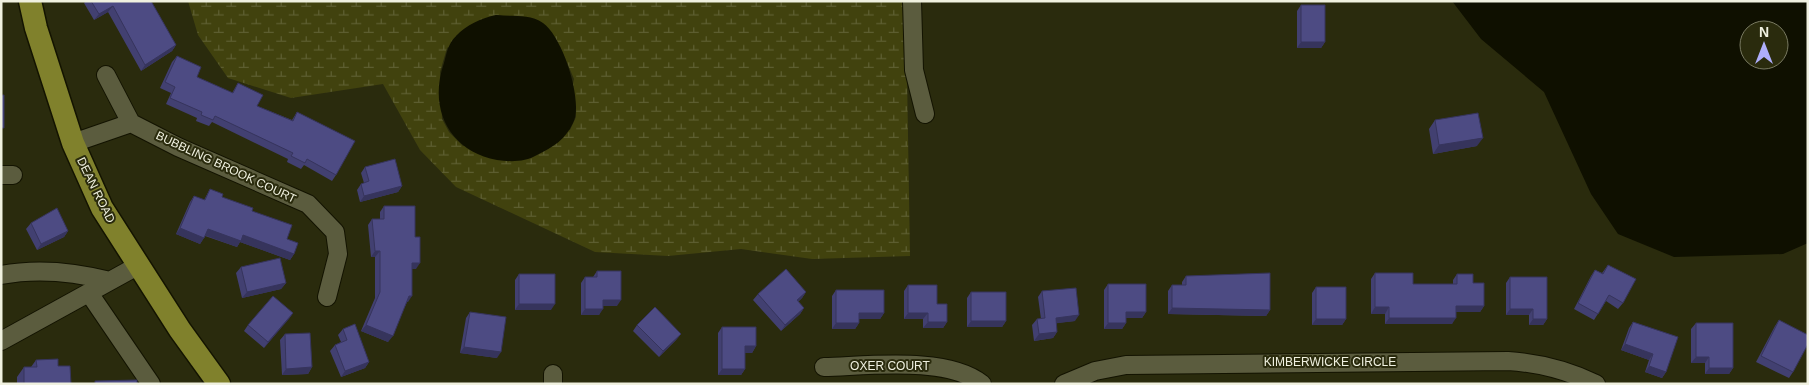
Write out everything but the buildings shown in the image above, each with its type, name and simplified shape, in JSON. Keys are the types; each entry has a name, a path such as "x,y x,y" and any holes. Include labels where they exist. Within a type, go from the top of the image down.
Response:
{"main road":[{"name":"DEAN ROAD","path":"30,1 36,28 74,143 102,208 180,330 219,384"}],"street":[{"path":"912,1 914,70 925,114"},
{"path":"74,143 131,123 106,75"},
{"name":"BUBBLING BROOK COURT","path":"131,123 178,147 308,204 335,232 338,254 327,297"},
{"path":"1,341 139,266"},
{"path":"1,275 20,272 65,273 82,274 110,281"},
{"path":"89,293 151,384"},
{"name":"KIMBERWICKE CIRCLE","path":"1064,384 1095,371 1126,365 1498,361 1534,363 1569,371 1596,384"},
{"name":"OXER COURT","path":"824,366 934,366 956,371 976,379 982,384"}],"green space":[{"path":"188,1 904,1 910,256 812,259 741,249 668,256 595,252 456,187 420,150 383,84 291,98 228,78 198,35","holes":["496,15 504,16 560,46 574,79 572,88 576,117 570,130 463,146 449,132 442,119 440,72 447,48"]}],"shaded area":[{"path":"1452,1 1808,1 1808,243 1783,254 1674,257 1618,234 1591,194 1544,92 1481,39"},
{"path":"496,15 532,18 543,23 558,42 574,86 576,114 570,129 553,146 523,160 497,160 480,155 466,147 446,125 441,111 439,96 440,80 451,42 469,25"}]}
